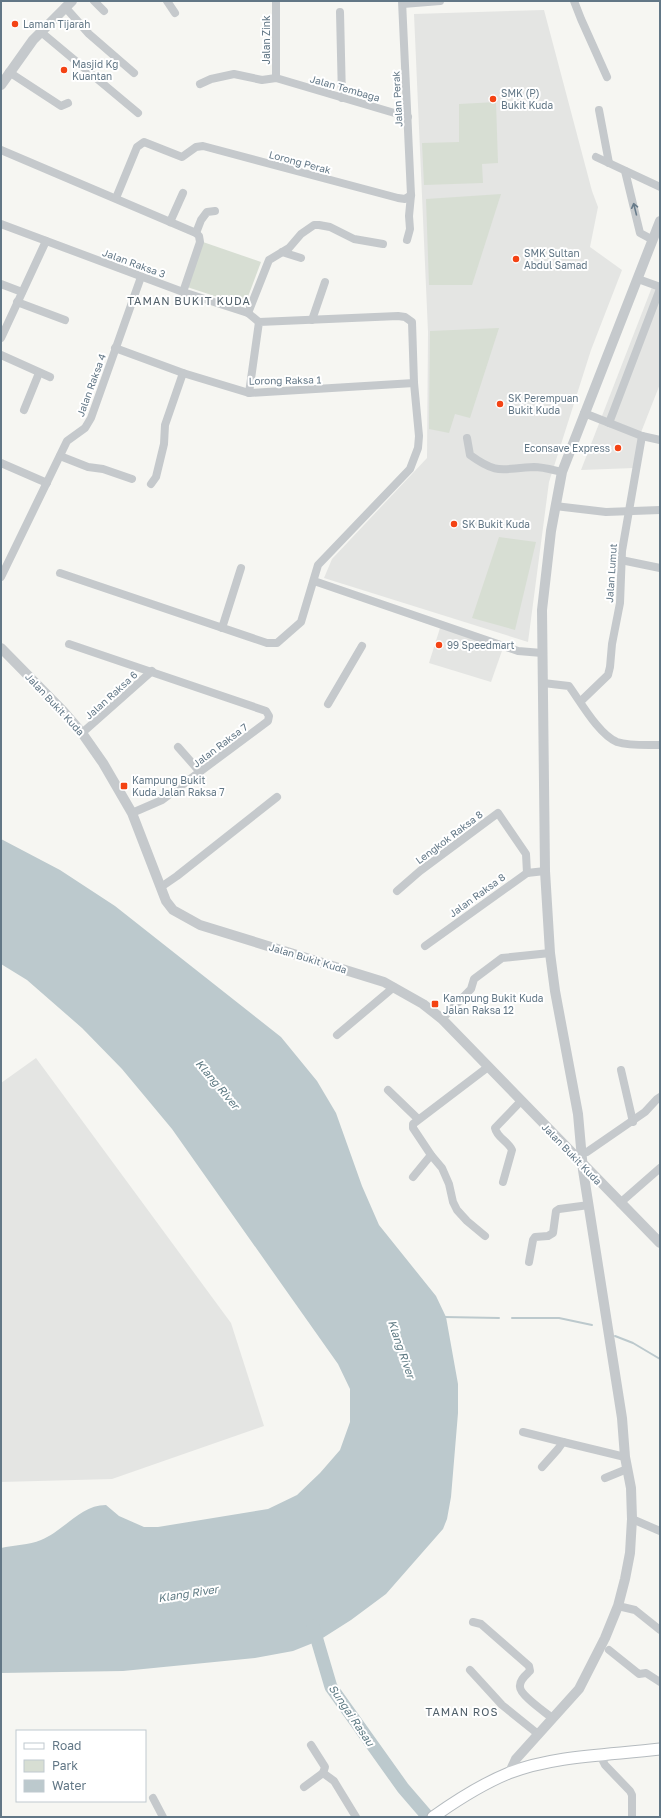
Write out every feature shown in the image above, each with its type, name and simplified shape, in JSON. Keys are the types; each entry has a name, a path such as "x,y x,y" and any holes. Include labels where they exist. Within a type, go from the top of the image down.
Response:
{"main road":[{"path":"433,1817 466,1794 510,1772 544,1763 600,1755 660,1749"}],"street":[{"path":"94,1 104,11"},
{"path":"167,1 175,13"},
{"name":"Jalan Zink","path":"276,1 276,78"},
{"path":"403,3 440,1"},
{"path":"574,1 607,77"},
{"name":"Jalan Perak","path":"403,3 411,195 409,216 410,229 407,240"},
{"path":"1,85 9,72 41,32 69,4 89,34 134,73"},
{"path":"340,12 342,98"},
{"path":"41,32 138,114"},
{"path":"9,72 61,106 68,103"},
{"name":"Jalan Tembaga","path":"200,84 211,79 234,74 262,80 276,78 408,117"},
{"path":"599,110 609,163"},
{"name":"Lorong Perak","path":"116,198 140,143 148,142 177,156 187,158 196,147 203,146 398,198 405,199 411,195"},
{"path":"1,150 196,233 199,236 200,242 183,292"},
{"path":"596,157 660,187"},
{"path":"625,171 640,233 653,240"},
{"path":"170,222 183,193"},
{"path":"196,233 201,220 207,212 215,211"},
{"path":"585,1167 586,1152 578,1117 555,991 550,953 545,871 542,731 542,610 555,506 562,472 660,221"},
{"name":"Jalan Raksa 3","path":"1,224 141,277 248,313 259,322"},
{"path":"248,313 269,260 289,248 301,234 308,229 319,225 330,227 354,239 384,244"},
{"path":"1,338 4,323 17,302 46,241"},
{"path":"282,252 302,258"},
{"name":"Jalan Raksa 4","path":"1,577 67,441 85,428 91,418 141,277"},
{"path":"608,423 660,288 638,279"},
{"path":"312,320 325,282"},
{"path":"1,284 22,292"},
{"path":"17,302 65,320"},
{"path":"60,573 267,643 277,643 301,622 318,566 410,469 418,448 419,436 414,383 413,326 410,319 398,316 259,322 249,392"},
{"name":"Lorong Raksa 1","path":"116,348 183,373 249,392 414,383"},
{"path":"1,355 50,377"},
{"path":"24,410 39,373"},
{"path":"151,484 156,477 164,444 165,425 183,373"},
{"path":"584,413 642,436 660,440"},
{"name":"Jalan Lumut","path":"581,701 608,675 620,603 622,560 642,436"},
{"path":"467,438 470,455 481,464 497,470 536,467 562,472"},
{"path":"60,456 88,467 103,469 132,479"},
{"path":"1,463 47,483"},
{"path":"555,506 600,512 660,510"},
{"path":"622,560 660,568"},
{"path":"222,628 241,568"},
{"path":"314,581 518,651 542,653"},
{"path":"69,644 152,671"},
{"path":"328,704 362,646"},
{"name":"Jalan Bukit Kuda","path":"1,648 63,711 82,733 103,763 132,813 160,887 166,901 173,910 200,925 384,982 423,1004 442,1019 610,1193 658,1238"},
{"name":"Jalan Raksa 7","path":"132,813 162,800 268,722 269,716 266,711 192,687 152,671"},
{"name":"Jalan Raksa 6","path":"82,733 152,671"},
{"path":"543,683 555,683 569,686 595,723 615,741 622,744 660,745"},
{"path":"178,747 200,772"},
{"path":"160,887 177,876 277,797"},
{"name":"Lengkok Raksa 8","path":"396,891 420,871 498,813 526,854 527,873"},
{"name":"Jalan Raksa 8","path":"425,946 527,873 545,871"},
{"path":"442,1019 471,989 474,979 502,958 550,953"},
{"path":"337,1035 394,987"},
{"path":"485,1236 466,1221 457,1210 453,1202 449,1184 442,1168 431,1155 413,1128 413,1124 452,1096 488,1067"},
{"path":"621,1070 633,1122"},
{"path":"388,1090 418,1119"},
{"path":"586,1152 633,1122 657,1099 660,1098"},
{"path":"503,1182 512,1150 510,1146 496,1133 495,1128 498,1123 521,1102"},
{"path":"510,1772 516,1759 552,1718 564,1708 579,1689 605,1638 618,1606 626,1579 630,1553 632,1519 631,1488 625,1457 622,1418 589,1204 578,1117"},
{"path":"564,1145 574,1145 577,1141 579,1130"},
{"path":"413,1177 431,1155"},
{"path":"620,1203 660,1168"},
{"path":"589,1204 595,1188 599,1187 610,1193"},
{"path":"530,1262 533,1240 535,1237 548,1236 553,1233 556,1211 559,1209 589,1204"},
{"path":"522,1432 625,1457"},
{"path":"542,1467 563,1442"},
{"path":"605,1478 627,1469"},
{"path":"632,1519 660,1531"},
{"path":"618,1606 635,1610 660,1630"},
{"path":"473,1622 481,1624 529,1666 530,1671 522,1680 520,1687 522,1693 552,1718"},
{"path":"610,1650 639,1674 646,1674 660,1682"},
{"path":"470,1670 502,1705 538,1734"},
{"path":"304,1787 323,1774 325,1767 311,1745"},
{"path":"600,1755 605,1765 630,1791 632,1795 632,1817"},
{"path":"323,1774 334,1781 356,1817"},
{"path":"153,1798 163,1817"}],"shaded area":[{"path":"544,10 592,191 598,207 590,247 622,270 591,350 549,482 528,642 324,578 332,559 427,458 428,332 414,14"},
{"path":"652,287 660,290 660,384 638,440 634,468 581,470"},
{"path":"440,628 503,648 491,682 429,663"},
{"path":"36,1058 231,1323 264,1426 112,1479 1,1482 1,1083"}],"green space":[{"path":"496,102 498,163 482,164 483,183 424,185 422,143 459,142 459,104"},
{"path":"501,194 472,285 429,285 426,199"},
{"path":"203,242 261,262 246,302 239,304 187,287"},
{"path":"499,328 470,418 455,414 449,433 429,429 430,331"},
{"path":"499,537 536,542 515,630 472,618"}],"water":[{"name":"Klang River","path":"1,839 60,870 115,906 281,1037 317,1081 336,1113 362,1186 379,1225 436,1296 446,1317 458,1384 458,1413 451,1497 447,1519 443,1529 386,1594 351,1620 318,1641 293,1651 255,1658 123,1671 1,1673 1,1548 41,1540 57,1531 88,1509 97,1506 106,1505 119,1516 144,1527 158,1527 268,1509 297,1495 320,1473 340,1450 350,1422 350,1389 338,1364 172,1129 122,1069 82,1028 27,980 1,964"}],"waterway":[{"path":"444,1317 499,1318"},
{"path":"512,1318 559,1318 592,1325"},
{"path":"615,1336 633,1343 660,1359"},
{"name":"Sungai Rasau","path":"313,1626 331,1687 403,1788 428,1817"}],"place":[{"name":"Laman Tijarah","path":"15,24"},
{"name":"Masjid Kg Kuantan","path":"64,70"},
{"name":"SMK (P) Bukit Kuda","path":"493,99"},
{"name":"SMK Sultan Abdul Samad","path":"516,259"},
{"name":"SK Perempuan Bukit Kuda","path":"500,404"},
{"name":"Econsave Express","path":"618,448"},
{"name":"SK Bukit Kuda","path":"454,524"},
{"name":"99 Speedmart","path":"439,645"},
{"name":"Kampung Bukit Kuda Jalan Raksa 7","path":"124,786"},
{"name":"Kampung Bukit Kuda Jalan Raksa 12","path":"435,1004"}],"district":[{"name":"TAMAN BUKIT KUDA","path":"189,300"},
{"name":"TAMAN ROS","path":"462,1711"}]}
